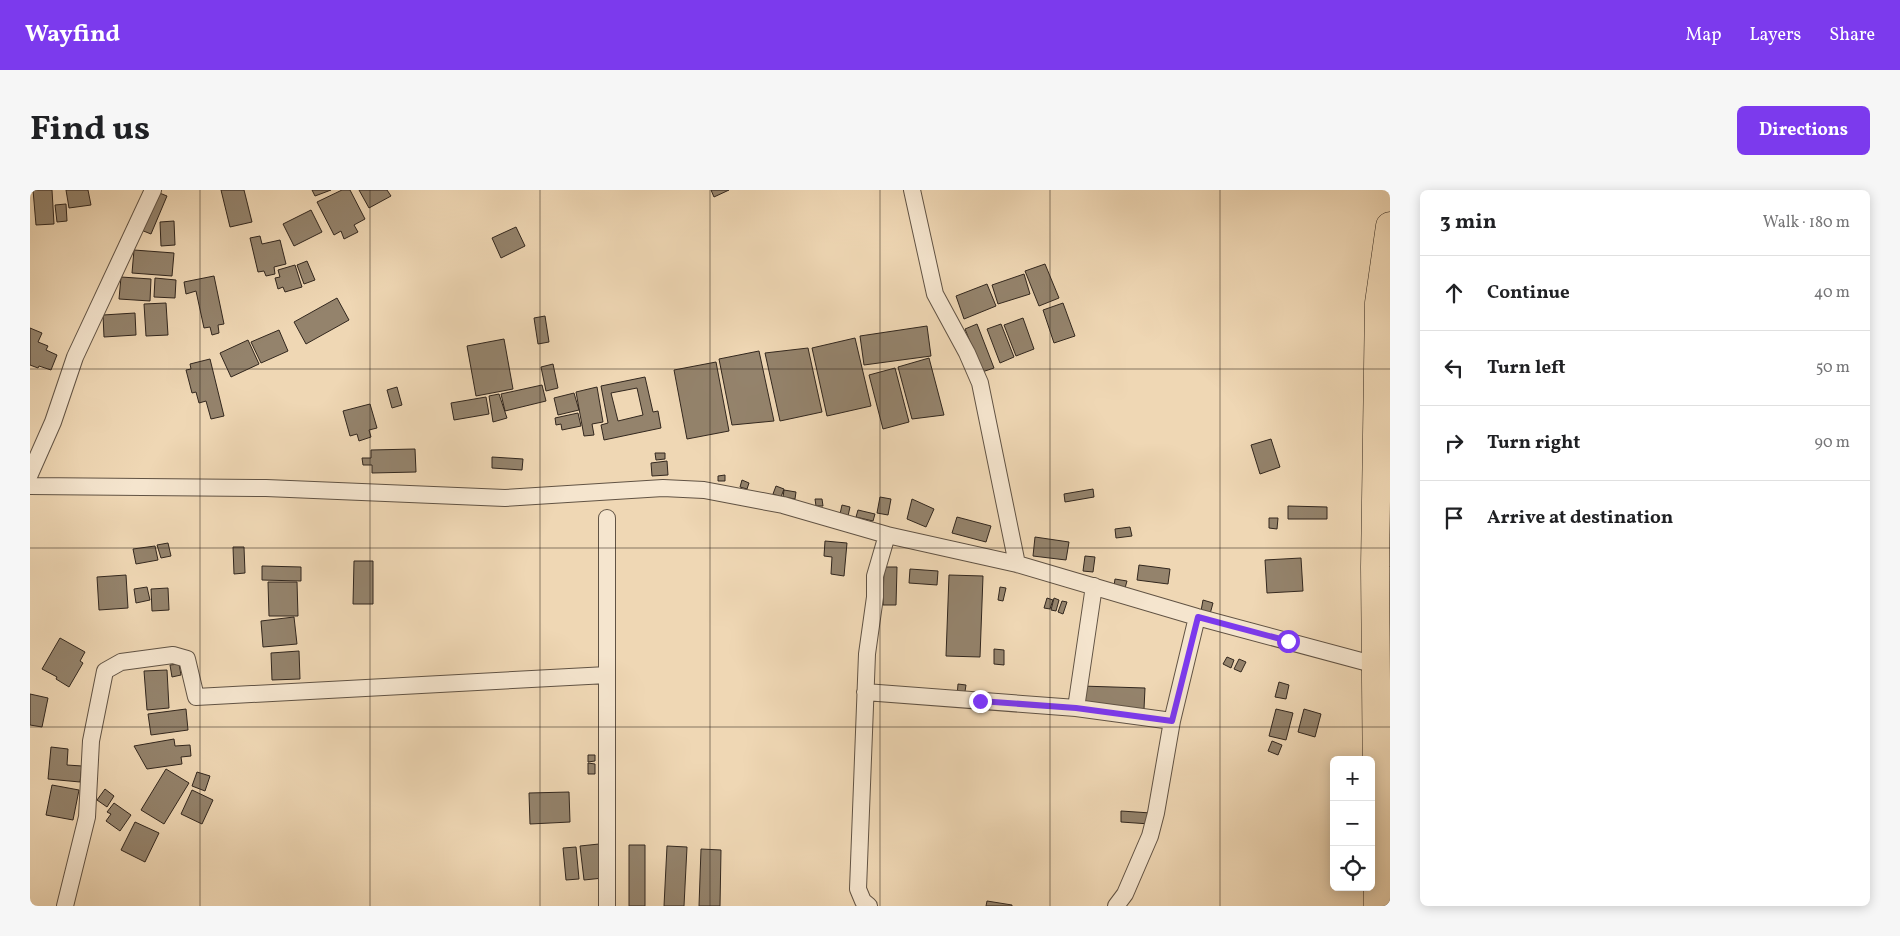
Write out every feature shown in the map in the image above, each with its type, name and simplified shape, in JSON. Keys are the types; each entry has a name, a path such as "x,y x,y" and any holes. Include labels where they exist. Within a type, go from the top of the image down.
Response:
{"highway":[{"path":"1378,906 1375,567 1379,302 1390,226"}],"street":[{"path":"30,474 53,422 75,357 153,190"},
{"path":"912,190 935,294 980,383 1017,564"},
{"path":"30,486 266,488 505,498 663,488 704,490 783,505 887,535 1017,564 1198,617 1376,666"},
{"path":"607,518 607,905"},
{"path":"868,906 863,901 858,889 865,692 867,654 876,597 875,576 887,535"},
{"path":"1076,708 1094,586"},
{"path":"1116,906 1126,894 1150,836 1156,813 1172,721 1198,617"},
{"path":"65,906 87,817 91,741 105,671 121,662 173,655 187,660 196,697 608,675"},
{"path":"865,692 1076,708 1172,721"}],"building":[{"path":"33,190 52,190 54,224 36,225"},
{"path":"66,190 88,190 91,205 69,208"},
{"path":"221,190 244,190 252,222 230,227"},
{"path":"312,190 331,190 315,196"},
{"path":"342,190 350,190 365,219 354,225 358,232 344,239 341,231 334,235 317,202"},
{"path":"359,190 387,190 391,196 369,208"},
{"path":"711,190 729,190 714,197"},
{"path":"157,192 167,196 151,234 141,230"},
{"path":"66,204 67,221 57,222 55,205"},
{"path":"311,210 322,232 294,246 283,224"},
{"path":"174,221 175,245 161,246 160,222"},
{"path":"516,227 525,246 501,258 492,238"},
{"path":"260,236 262,244 280,240 286,264 274,267 275,274 266,276 264,271 258,272 250,238"},
{"path":"134,250 174,253 172,276 132,273"},
{"path":"307,261 315,280 304,284 297,265"},
{"path":"1045,264 1059,298 1039,306 1025,271"},
{"path":"295,265 302,287 285,292 283,287 278,289 275,278 280,277 278,270"},
{"path":"1024,274 1030,294 998,304 992,285"},
{"path":"214,276 224,324 218,325 219,333 212,335 210,327 204,328 196,291 186,294 184,282"},
{"path":"121,277 151,279 150,301 119,299"},
{"path":"155,278 176,280 175,298 154,297"},
{"path":"987,284 996,306 964,319 956,296"},
{"path":"337,298 349,320 306,344 294,322"},
{"path":"166,303 168,335 146,336 144,304"},
{"path":"1063,303 1075,336 1054,343 1043,310"},
{"path":"135,313 136,335 104,337 103,315"},
{"path":"545,316 549,342 538,344 534,318"},
{"path":"1023,318 1034,349 1016,356 1004,325"},
{"path":"977,324 994,368 982,372 965,329"},
{"path":"1001,324 1014,357 1000,363 987,329"},
{"path":"927,326 931,356 864,365 860,336"},
{"path":"30,328 42,333 38,342 48,346 46,350 57,355 51,370 30,365"},
{"path":"279,330 288,351 261,363 251,342"},
{"path":"855,338 871,406 827,416 812,348"},
{"path":"504,339 513,389 476,396 467,346"},
{"path":"248,340 259,364 231,377 220,353"},
{"path":"808,348 822,412 780,421 765,353"},
{"path":"759,351 774,421 732,425 719,359"},
{"path":"929,358 944,415 912,419 898,367"},
{"path":"210,359 224,416 211,419 206,401 199,403 196,392 192,393 186,370 191,369 190,364"},
{"path":"716,362 729,431 687,439 674,370"},
{"path":"553,364 558,388 546,391 541,367"},
{"path":"895,368 909,422 883,429 869,375"},
{"path":"645,377 653,412 658,411 661,428 604,440 601,425 608,423 601,386","holes":["637,388 643,415 618,421 611,393"]},
{"path":"542,385 546,401 505,411 501,394"},
{"path":"397,387 402,405 392,408 387,390"},
{"path":"597,387 603,422 592,424 594,435 584,436 576,392"},
{"path":"574,393 579,410 558,415 554,398"},
{"path":"499,394 507,418 493,422 489,396"},
{"path":"486,397 489,414 454,420 451,403"},
{"path":"370,404 377,428 369,430 371,437 359,441 357,434 350,436 343,411"},
{"path":"578,413 581,426 562,430 561,424 556,425 555,418"},
{"path":"1271,439 1280,467 1260,474 1251,445"},
{"path":"415,449 416,472 372,473 372,465 363,465 362,458 371,458 371,450"},
{"path":"655,453 665,453 665,459 656,460"},
{"path":"492,457 523,459 522,470 492,468"},
{"path":"667,461 668,475 652,476 651,463"},
{"path":"725,475 725,481 718,481 718,476"},
{"path":"742,480 749,483 747,489 740,487"},
{"path":"776,486 784,489 781,497 773,494"},
{"path":"1093,489 1094,497 1065,502 1064,494"},
{"path":"784,490 796,492 795,499 783,497"},
{"path":"880,497 891,499 888,515 877,513"},
{"path":"815,499 822,499 823,506 816,506"},
{"path":"912,499 934,509 926,527 907,519"},
{"path":"842,505 850,507 848,516 840,514"},
{"path":"1288,506 1327,507 1327,519 1288,519"},
{"path":"858,510 875,514 873,521 856,517"},
{"path":"957,517 991,526 986,542 952,533"},
{"path":"1269,518 1278,518 1277,529 1269,528"},
{"path":"1130,527 1132,536 1116,538 1115,529"},
{"path":"1035,537 1069,542 1066,560 1033,556"},
{"path":"825,541 847,543 844,576 831,574 832,557 824,556"},
{"path":"168,543 171,556 161,558 157,545"},
{"path":"155,546 158,560 136,564 133,549"},
{"path":"233,547 244,547 245,573 234,574"},
{"path":"1085,556 1095,557 1093,572 1083,571"},
{"path":"1301,558 1303,591 1267,593 1265,560"},
{"path":"354,561 373,561 373,604 353,604"},
{"path":"1139,565 1170,569 1168,584 1137,580"},
{"path":"262,566 301,567 301,581 262,580"},
{"path":"884,567 897,567 896,605 883,605"},
{"path":"910,569 938,571 937,585 909,583"},
{"path":"126,575 128,608 99,610 97,577"},
{"path":"949,575 983,576 980,657 946,656"},
{"path":"1115,579 1127,581 1125,588 1114,586"},
{"path":"268,582 297,582 298,616 269,616"},
{"path":"147,587 150,600 136,603 134,589"},
{"path":"1000,587 1006,588 1003,601 998,600"},
{"path":"168,588 169,610 152,611 151,589"},
{"path":"1047,598 1053,600 1050,609 1044,608"},
{"path":"1054,598 1059,600 1056,611 1051,610"},
{"path":"1203,600 1213,603 1210,614 1201,611"},
{"path":"1062,601 1067,602 1063,614 1058,612"},
{"path":"294,617 297,644 263,647 261,621"},
{"path":"60,638 85,652 80,661 83,663 69,687 56,679 57,677 42,669"},
{"path":"994,649 1004,650 1004,665 994,664"},
{"path":"299,651 300,679 272,680 271,653"},
{"path":"1227,657 1234,660 1231,668 1223,664"},
{"path":"1239,659 1246,662 1241,672 1234,669"},
{"path":"179,664 181,675 172,677 170,665"},
{"path":"167,670 169,708 147,710 144,671"},
{"path":"1279,682 1289,685 1286,699 1275,697"},
{"path":"958,684 966,685 964,698 957,697"},
{"path":"1081,686 1145,688 1144,709 1080,707"},
{"path":"30,694 48,698 42,727 30,725"},
{"path":"186,709 188,730 151,735 148,714"},
{"path":"1276,709 1293,713 1286,740 1269,736"},
{"path":"1304,709 1321,714 1315,737 1298,732"},
{"path":"174,739 175,746 190,745 191,756 181,757 182,764 147,769 134,746"},
{"path":"1272,741 1282,745 1278,755 1268,751"},
{"path":"51,747 68,749 67,765 82,766 80,782 48,779"},
{"path":"588,755 595,755 595,761 588,762"},
{"path":"588,763 595,764 595,774 588,774"},
{"path":"166,769 189,783 164,824 141,810"},
{"path":"197,772 210,776 205,791 192,786"},
{"path":"52,785 79,790 73,820 46,815"},
{"path":"105,789 114,796 107,807 97,800"},
{"path":"192,790 213,800 202,824 181,814"},
{"path":"569,792 570,822 530,824 529,793"},
{"path":"114,803 131,815 120,831 106,821 111,814 107,812"},
{"path":"1121,811 1151,813 1150,824 1121,822"},
{"path":"135,822 159,833 145,862 121,850"},
{"path":"599,844 603,878 584,880 580,846"},
{"path":"629,845 645,845 645,906 629,906"},
{"path":"667,846 687,847 684,906 664,906"},
{"path":"576,847 579,879 566,880 563,848"},
{"path":"701,849 721,850 720,906 699,906"},
{"path":"987,901 1012,905 1012,906 986,906"}],"route":[{"path":"980,701 1076,708 1172,721 1198,617 1288,641"}]}
